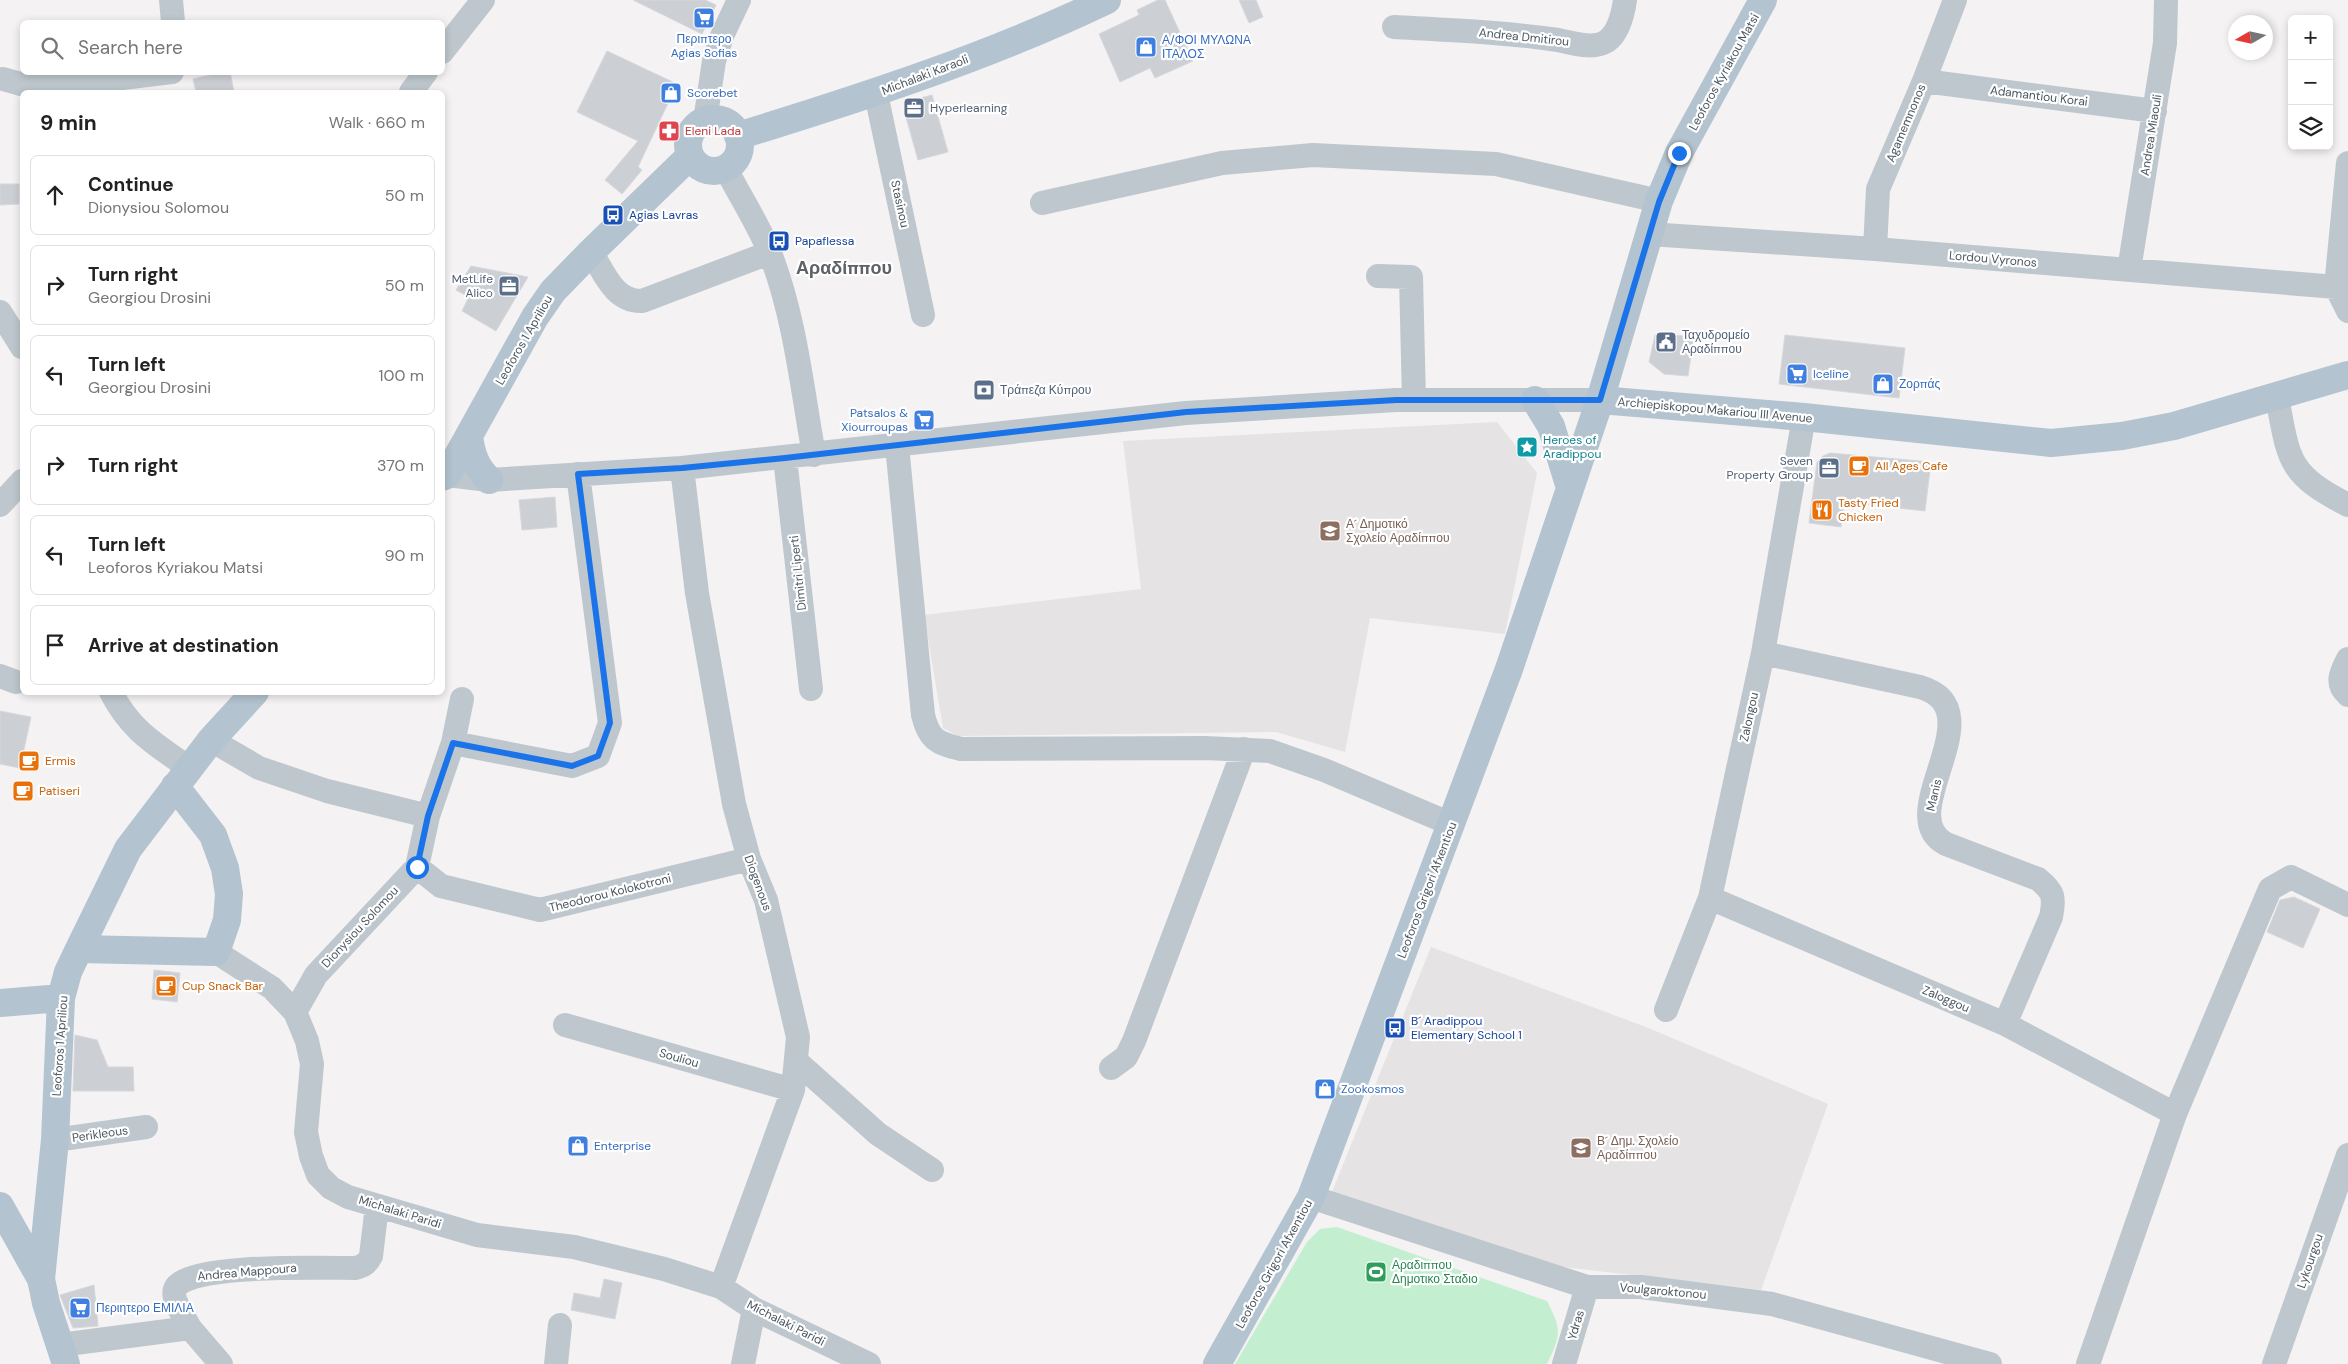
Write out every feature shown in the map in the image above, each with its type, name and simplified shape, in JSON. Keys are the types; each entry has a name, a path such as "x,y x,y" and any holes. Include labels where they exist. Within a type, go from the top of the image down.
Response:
{"main road":[{"name":"Michalaki Karaoli","path":"738,136 876,94 1055,25 1107,0"},
{"name":"Leoforos Kyriakou Matsi","path":"1600,400 1659,202 1679,153 1763,0"},
{"path":"721,120 734,129 738,136 740,144 737,158 726,169 718,171 702,168 690,156 688,140 697,125 705,121 721,120"},
{"name":"Leoforos 1 Apriliou","path":"445,476 535,317 553,291 690,156"},
{"name":"Archiepiskopou Makariou III Avenue","path":"1600,400 1804,417 2051,444 2122,436 2174,426 2348,375"},
{"path":"1535,400 1551,426 1570,488"},
{"name":"Leoforos Grigori Afxentiou","path":"1218,1364 1312,1197 1510,669 1600,400"},
{"path":"469,436 472,456 479,470 489,480"},
{"name":"Leoforos 1 Apriliou","path":"63,1354 46,1303 41,1279 55,1140 61,998 79,949 128,850 210,740 252,695"},
{"path":"79,949 216,952 227,920 228,894 225,868 213,835 182,777"},
{"path":"0,1003 61,998"},
{"path":"0,1206 41,1279"}],"street":[{"path":"171,0 173,20"},
{"path":"445,48 483,0"},
{"path":"705,121 714,61 722,36 739,0"},
{"name":"Andrea Dmitirou","path":"1394,27 1493,33 1590,46 1607,41 1612,35 1621,20 1625,0"},
{"name":"Agamemnonos","path":"1875,249 1878,189 1924,81 1955,0"},
{"name":"Andrea Miaouli","path":"2129,270 2165,43 2166,0"},
{"path":"3,79 24,85 47,87 147,75"},
{"path":"177,75 178,90"},
{"path":"412,90 424,75"},
{"name":"Adamantiou Korai","path":"1924,81 2155,111"},
{"name":"Stasinou","path":"876,94 923,315"},
{"path":"1042,203 1222,163 1313,155 1496,164 1659,202"},
{"path":"2348,163 2336,287 2348,311"},
{"path":"726,169 769,252 792,328 814,455"},
{"name":"Lordou Vyronos","path":"1649,234 1875,249 2336,287"},
{"path":"591,252 615,291 633,302 642,302 769,252"},
{"path":"1378,276 1410,277 1414,400"},
{"path":"0,312 20,344"},
{"path":"2277,396 2287,451 2292,461 2306,480 2319,490 2348,505"},
{"name":"Archiepiskopou Makariou III Avenue","path":"445,476 489,480 682,468 814,455 1186,412 1414,400 1600,400"},
{"name":"Zalongou","path":"1666,1010 1710,898 1763,653 1804,417"},
{"path":"897,445 923,715 926,729 934,739 943,744 961,748 1244,749 1270,751 1315,767 1451,824"},
{"name":"Dimitri Liperti","path":"785,458 811,689"},
{"name":"Diogenous","path":"682,468 702,622 734,804 749,860 766,900 798,1037 793,1090 721,1287"},
{"path":"453,743 572,766 598,756 610,723 578,474"},
{"name":"Manis","path":"1763,653 1920,687 1937,694 1943,700 1950,722 1928,816 1935,835 1946,844 2038,879 2050,889 2053,898 2051,917 2005,1024"},
{"path":"2348,659 2339,678 2341,688 2348,695"},
{"path":"112,695 121,713 182,777"},
{"path":"417,867 428,816 453,743 462,699"},
{"path":"210,740 259,768 302,783 328,792 428,816"},
{"path":"1111,1068 1126,1057 1134,1041 1244,749"},
{"name":"Theodorou Kolokotroni","path":"417,867 441,886 540,910 749,860"},
{"name":"Dionysiou Solomou","path":"296,1012 316,974 417,867"},
{"path":"2088,1364 2175,1114 2270,889 2292,877 2348,904"},
{"name":"Zaloggou","path":"1710,898 2005,1024 2175,1114"},
{"name":"Michalaki Paridi","path":"216,952 272,988 296,1012 307,1041 312,1064 306,1132 311,1156 318,1175 331,1188 348,1197 476,1235 574,1247 664,1269 721,1287 754,1309 869,1364"},
{"name":"Souliou","path":"565,1025 793,1090"},
{"path":"796,1061 878,1134 932,1170"},
{"name":"Perikleous","path":"55,1140 146,1127"},
{"name":"Lykourgou","path":"2274,1364 2348,1157"},
{"name":"Voulgaroktonou","path":"1312,1197 1588,1287 1641,1287 1772,1304 1964,1361 1990,1364"},
{"name":"Andrea Mappoura","path":"222,1364 190,1328 175,1297 174,1291 177,1284 202,1274 276,1267 355,1268 362,1266 368,1262 371,1256 377,1206"},
{"name":"Ydras","path":"1564,1364 1588,1287"},
{"path":"743,1364 754,1309"},
{"path":"556,1364 560,1325"},
{"path":"63,1354 190,1328"}],"shaded area":[{"name":"Α´ Δημοτικό Σχολείο Αραδίππου","path":"1497,422 1537,473 1505,634 1370,618 1345,752 1276,732 958,736 943,728 924,615 1141,589 1123,441"},
{"name":"Β´ Δημ. Σχολείο Αραδίππου","path":"1431,947 1646,1027 1828,1104 1761,1290 1563,1267 1332,1192"}],"green space":[{"name":"Αραδιππου Δημοτικο Σταδιο","path":"1337,1227 1547,1301 1555,1319 1558,1332 1555,1346 1547,1364 1235,1364 1307,1242 1320,1229"}],"building":[{"path":"633,0 705,0 716,5 702,34"},
{"name":"Α/ΦΟΙ ΜΥΛΩΝΑ ΙΤΑΛΟΣ","path":"1158,0 1165,0 1193,61 1155,78 1150,68 1120,82 1099,34 1139,15 1137,10"},
{"path":"1239,0 1256,0 1263,17 1249,23"},
{"path":"607,51 677,84 638,167 642,170 622,194 605,180 638,141 577,112"},
{"path":"210,75 231,75 234,90 196,90 193,79"},
{"path":"932,95 948,152 918,160 904,110 909,101"},
{"path":"0,184 19,184 19,204 0,205"},
{"path":"471,266 528,277 496,331 462,311 469,297 456,290"},
{"path":"1655,335 1694,336 1688,376 1664,374 1649,362"},
{"path":"1785,335 1905,348 1899,398 1779,384"},
{"path":"1830,453 1931,462 1925,511 1844,502 1841,527 1809,523 1817,462 1823,456"},
{"path":"555,497 557,527 522,530 519,500"},
{"path":"0,711 31,717 20,768 0,764"},
{"path":"2294,897 2320,909 2303,948 2267,932 2280,900"},
{"name":"Cup Snack Bar","path":"154,970 180,973 177,1002 152,999"},
{"path":"75,1035 97,1040 108,1067 133,1067 134,1091 73,1091"},
{"path":"604,1279 622,1283 615,1319 571,1310 574,1293 600,1298"},
{"name":"Περιητερο ΕΜΙΛΙΑ","path":"94,1285 98,1326 73,1328 60,1295"}],"place":[{"name":"Περιπτερο Agias Sofias","path":"704,18"},
{"name":"Α/ΦΟΙ ΜΥΛΩΝΑ ΙΤΑΛΟΣ","path":"1146,47"},
{"name":"Scorebet","path":"671,93"},
{"name":"Hyperlearning","path":"914,108"},
{"name":"Eleni Lada","path":"669,131"},
{"name":"Agias Lavras","path":"613,215"},
{"name":"Papaflessa","path":"779,241"},
{"name":"MetLife Alico","path":"509,286"},
{"name":"Ταχυδρομείο Αραδίππου","path":"1666,342"},
{"name":"Iceline","path":"1797,374"},
{"name":"Ζορπάς","path":"1883,384"},
{"name":"Τράπεζα Κύπρου","path":"984,390"},
{"name":"Patsalos & Xiourroupas","path":"924,420"},
{"name":"Heroes of Aradippou","path":"1527,447"},
{"name":"All Ages Cafe","path":"1859,466"},
{"name":"Seven Property Group","path":"1829,468"},
{"name":"Tasty Fried Chicken","path":"1822,510"},
{"name":"Α´ Δημοτικό Σχολείο Αραδίππου","path":"1330,531"},
{"name":"Ermis","path":"29,761"},
{"name":"Patiseri","path":"23,791"},
{"name":"Cup Snack Bar","path":"166,986"},
{"name":"B´ Aradippou Elementary School 1","path":"1395,1028"},
{"name":"Zookosmos","path":"1325,1089"},
{"name":"Enterprise","path":"578,1146"},
{"name":"Β´ Δημ. Σχολείο Αραδίππου","path":"1581,1148"},
{"name":"Αραδιππου Δημοτικο Σταδιο","path":"1376,1272"},
{"name":"Περιητερο ΕΜΙΛΙΑ","path":"80,1308"}],"district":[{"name":"Αραδίππου","path":"844,268"}],"route":[{"path":"417,867 428,816 453,743 572,766 598,756 610,723 578,474 682,468 785,458 1186,412 1396,400 1600,400 1659,202 1679,153"}]}
